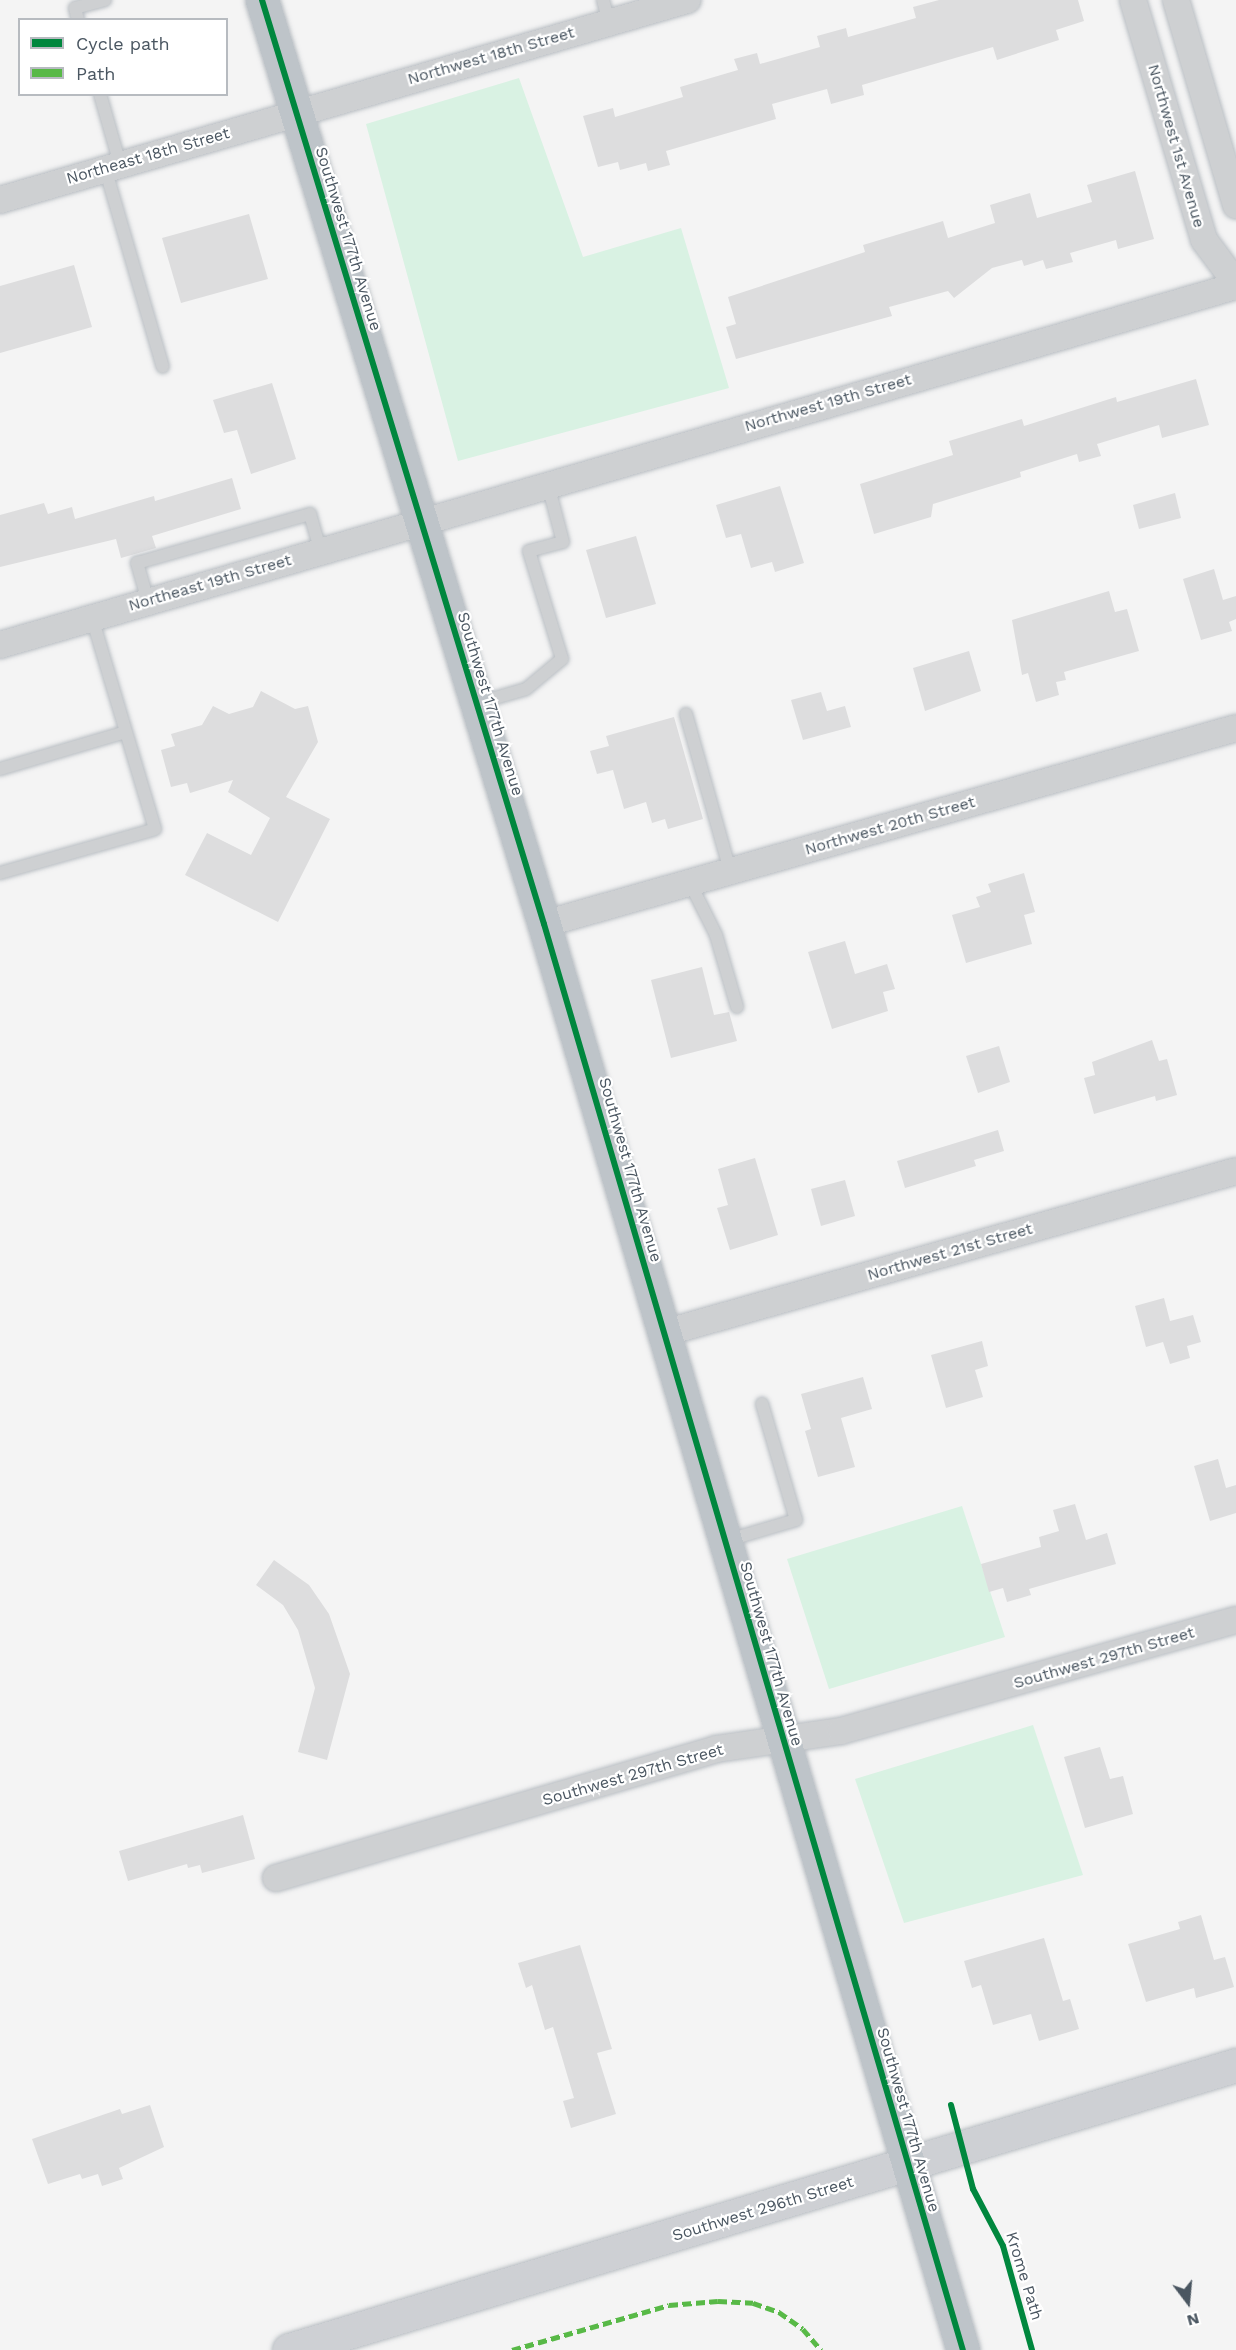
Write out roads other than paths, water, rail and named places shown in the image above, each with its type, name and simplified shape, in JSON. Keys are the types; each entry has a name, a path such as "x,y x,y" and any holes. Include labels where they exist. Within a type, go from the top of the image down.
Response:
{"highway":[{"name":"Southwest 177th Avenue","path":"262,0 544,924 781,1740 963,2350"}],"street":[{"name":"Northwest 18th Street","path":"295,112 606,11 687,0"},
{"name":"Northwest 1st Avenue","path":"1133,0 1204,240 1236,285"},
{"path":"1176,0 1236,206"},
{"name":"Northeast 18th Street","path":"0,200 295,112"},
{"name":"Northwest 19th Street","path":"420,520 1236,285"},
{"name":"Northeast 19th Street","path":"0,645 420,520"},
{"name":"Northwest 20th Street","path":"544,924 1236,728"},
{"name":"Northwest 21st Street","path":"664,1334 1236,1171"},
{"name":"Southwest 297th Street","path":"276,1878 716,1749 841,1731 1236,1620"},
{"name":"Southwest 296th Street","path":"289,2350 1236,2065"}],"lane":[{"path":"78,18 75,8 105,0"},
{"path":"100,96 112,166 163,367"},
{"path":"476,704 526,689 562,659 529,552 563,542 548,484"},
{"path":"148,601 137,562 310,514 320,550"},
{"path":"0,873 155,829 92,618"},
{"path":"686,714 730,872"},
{"path":"0,769 126,732"},
{"path":"690,883 716,935 737,1007"},
{"path":"724,1542 796,1520 762,1404"}]}
